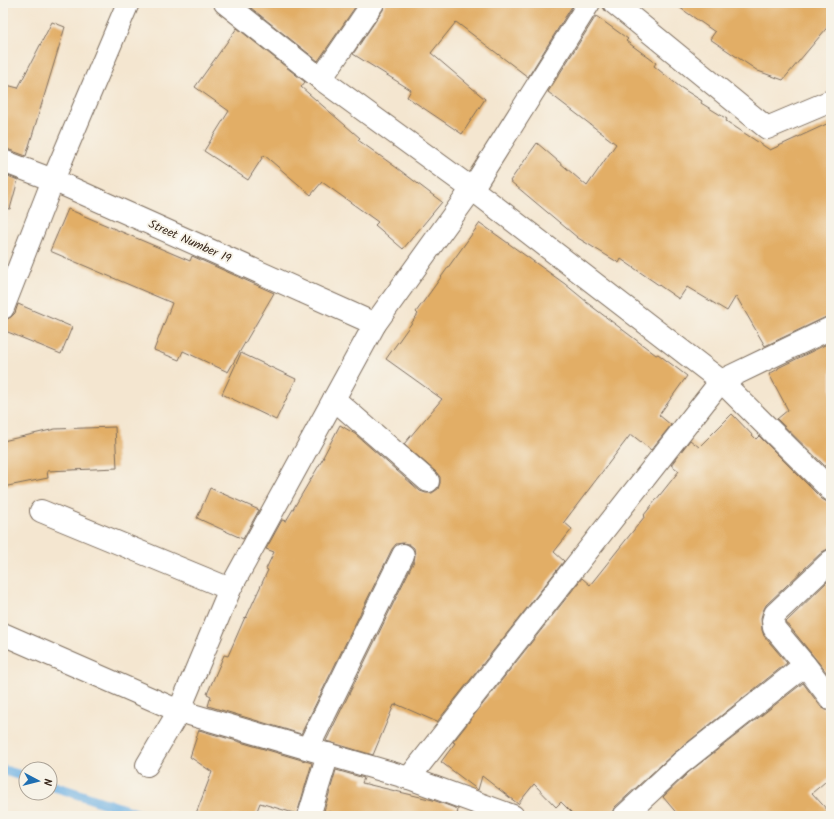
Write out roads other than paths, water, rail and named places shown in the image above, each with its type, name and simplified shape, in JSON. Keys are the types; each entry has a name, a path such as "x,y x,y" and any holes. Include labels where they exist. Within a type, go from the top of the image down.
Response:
{"street":[{"path":"3,308 52,180 128,3"},
{"path":"225,3 321,79 472,189 721,381 831,490"},
{"path":"321,79 373,3"},
{"path":"147,765 179,711 230,589 375,324 472,189 590,3"},
{"path":"614,3 767,128 831,101"},
{"name":"Street Number 19","path":"3,161 52,180 375,324"},
{"path":"409,778 721,381 831,328"},
{"path":"334,399 428,481"},
{"path":"41,511 230,589"},
{"path":"309,816 318,751 403,555"},
{"path":"831,561 775,614 773,621 774,628 831,699"},
{"path":"3,634 179,711 409,778 513,816"},
{"path":"624,816 681,763 805,665"}],"waterway":[{"path":"3,770 18,775"},
{"path":"58,788 144,816"}]}
